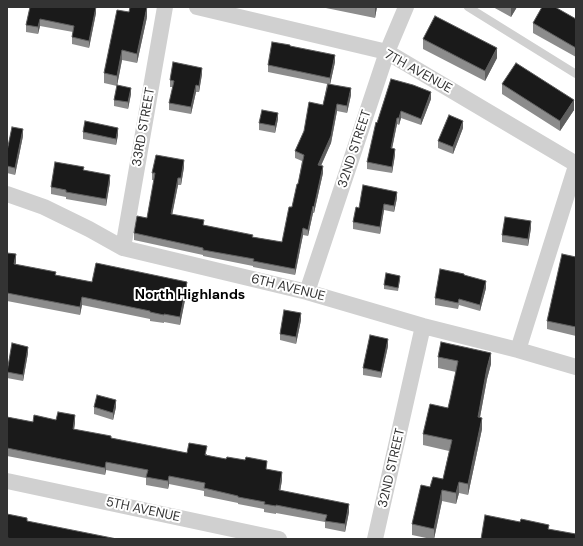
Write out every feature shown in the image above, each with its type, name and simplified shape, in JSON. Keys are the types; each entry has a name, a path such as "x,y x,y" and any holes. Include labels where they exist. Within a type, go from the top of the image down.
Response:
{"street":[{"name":"33RD STREET","path":"123,248 165,7"},
{"name":"7TH AVENUE","path":"197,7 387,52 576,165"},
{"name":"32ND STREET","path":"307,292 387,52 406,7"},
{"path":"518,350 576,165"},
{"name":"6TH AVENUE","path":"7,194 44,207 89,229 123,248 307,292 424,326 518,350 576,367"},
{"name":"32ND STREET","path":"376,539 424,326"},
{"name":"5TH AVENUE","path":"7,481 279,539"}],"lane":[{"path":"468,7 576,74"}],"building":[{"path":"30,7 96,7 89,41 72,37 74,26 40,19 38,27 26,25"},
{"path":"130,7 147,7 137,54 122,50 117,76 104,73 117,10 129,12"},
{"path":"542,7 555,7 576,19 576,48 533,23"},
{"path":"435,16 497,48 485,71 423,39"},
{"path":"272,42 335,55 330,78 268,65"},
{"path":"173,62 202,68 199,86 196,85 191,107 169,103 174,81 170,80"},
{"path":"516,63 574,100 560,121 502,84"},
{"path":"391,79 431,92 421,119 401,111 399,118 397,118 391,148 395,149 392,167 367,162 376,122 377,123"},
{"path":"328,84 351,88 347,106 337,104 331,136 318,165 323,166 314,207 313,206 308,230 303,228 295,269 253,261 254,259 203,250 203,248 134,233 137,216 147,218 155,173 152,173 156,155 184,160 181,178 178,178 171,214 204,220 203,225 253,235 252,237 282,242 289,207 292,207 304,155 295,151 304,131 309,102 323,105"},
{"path":"117,85 131,88 128,102 114,100"},
{"path":"262,110 278,113 275,126 259,123"},
{"path":"449,115 463,121 453,147 438,141"},
{"path":"85,121 118,128 116,139 83,132"},
{"path":"12,127 23,129 15,168 7,166 7,151"},
{"path":"55,162 84,167 83,170 110,175 106,199 66,192 66,190 51,187"},
{"path":"363,185 397,192 394,206 384,204 380,227 353,222 356,207 359,208"},
{"path":"505,217 531,221 528,239 502,235"},
{"path":"7,253 16,254 14,264 56,272 55,275 92,282 96,263 187,282 180,317 164,315 82,297 80,307 7,293"},
{"path":"562,254 576,257 576,327 547,321"},
{"path":"440,269 464,274 486,281 480,305 459,299 458,303 435,298"},
{"path":"386,273 400,276 398,288 384,285"},
{"path":"284,310 301,313 296,337 280,334"},
{"path":"370,335 388,339 381,372 363,368"},
{"path":"441,342 491,353 478,417 482,418 468,484 459,482 456,493 442,490 434,529 412,524 421,485 430,487 433,477 443,479 452,440 423,434 430,404 448,408 458,361 438,357"},
{"path":"12,343 28,347 23,375 7,372"},
{"path":"97,395 116,400 113,413 94,407"},
{"path":"58,412 75,415 73,429 111,436 111,438 187,453 189,443 207,446 205,455 226,459 227,457 245,460 246,457 267,461 266,469 282,472 279,490 349,504 345,524 325,521 327,515 264,504 265,502 204,488 205,483 169,476 168,481 146,477 148,470 106,462 105,468 7,448 7,417 33,422 34,415 56,420"},
{"path":"7,514 27,518 27,521 117,539 7,538"},
{"path":"485,515 520,522 521,519 549,525 548,529 576,534 576,539 481,539"}],"district":[{"name":"North Highlands","path":"190,295"}]}
